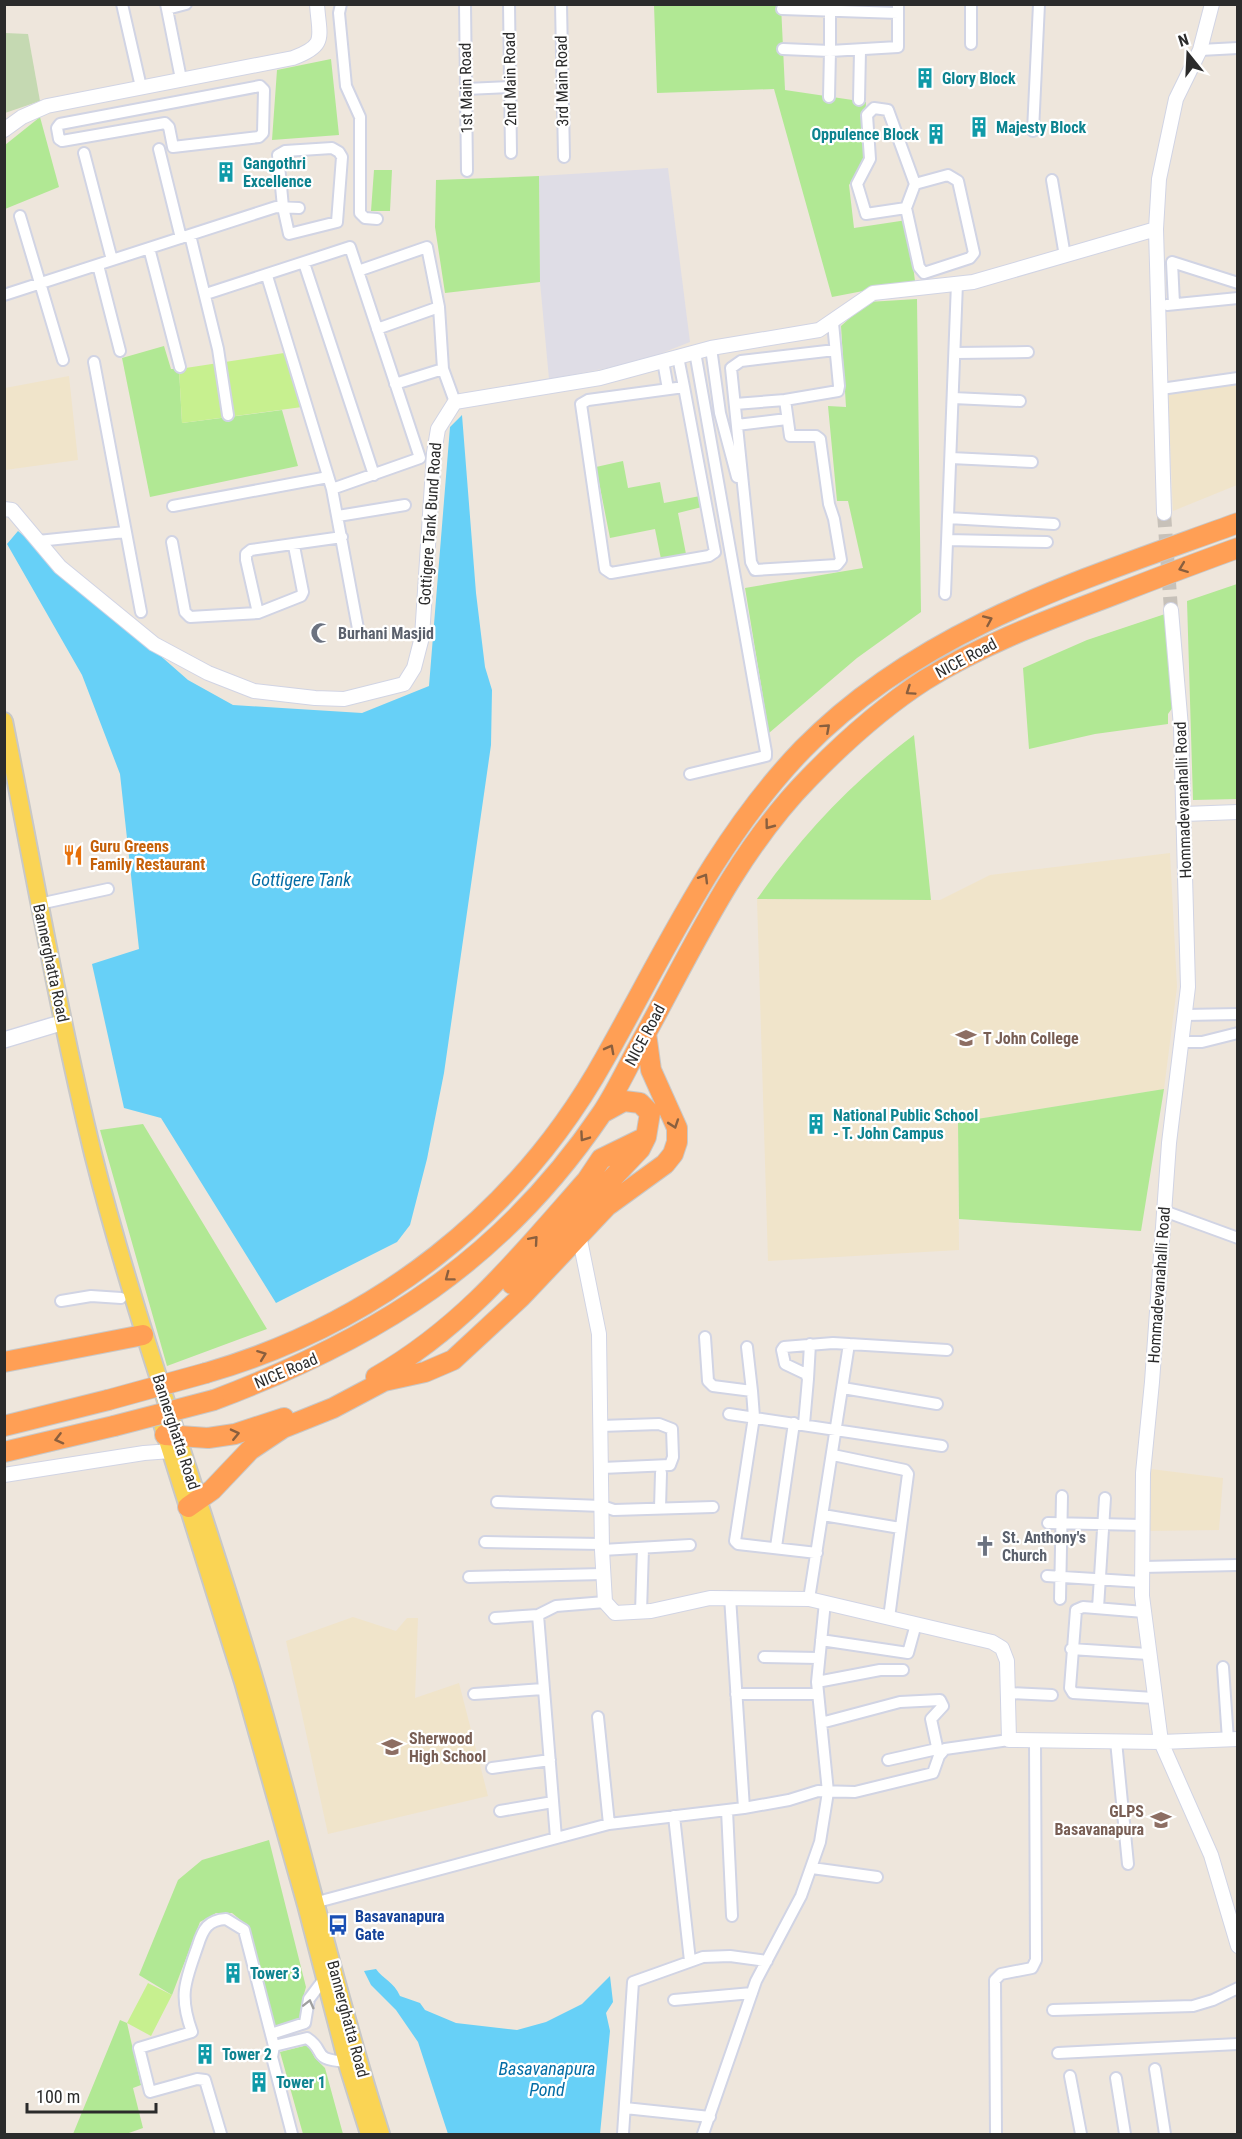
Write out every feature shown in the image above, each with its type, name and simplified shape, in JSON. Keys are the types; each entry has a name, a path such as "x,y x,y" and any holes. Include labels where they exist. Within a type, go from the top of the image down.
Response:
{"highway":[{"name":"NICE Road","path":"4,1426 206,1373 293,1343 370,1302 426,1265 470,1230 516,1185 580,1100 694,894 725,845 779,775 807,746 859,700 915,659 980,623 1097,575 1238,523"},
{"name":"NICE Road","path":"4,1452 214,1400 284,1374 355,1339 451,1276 528,1206 563,1167 602,1113 726,889 762,834 806,781 872,720 927,679 996,642 1238,548"},
{"path":"171,1440 235,1434 302,1412 382,1378 425,1372 453,1360 507,1312 607,1206 665,1164 673,1154 677,1142 677,1128 651,1070 646,1033"},
{"path":"193,1504 263,1440 382,1378 398,1364 450,1328 477,1302 587,1180 601,1159 646,1137 650,1113 640,1103 624,1101 602,1113"},
{"path":"4,1351 136,1331"},
{"path":"4,1362 136,1331"}],"main road":[{"name":"Bannerghatta Road","path":"4,722 39,904 59,1024 136,1331 171,1440 254,1678 312,1904 381,2134"},
{"name":"Bannerghatta Road","path":"4,780 122,1298 136,1331"},
{"path":"4,1040 59,1024"},
{"name":"Bannerghatta Road","path":"312,1904 324,1979 369,2134"}],"street":[{"path":"122,4 141,87"},
{"path":"181,79 167,7 186,4"},
{"path":"4,130 33,111 98,95 293,58 313,51 319,41 317,4"},
{"path":"341,4 339,13 345,82 360,117 360,213 365,218 377,219"},
{"name":"1st Main Road","path":"465,4 467,171"},
{"name":"2nd Main Road","path":"509,4 512,153"},
{"name":"3rd Main Road","path":"561,4 564,158"},
{"path":"970,4 971,44"},
{"path":"1033,131 1038,4"},
{"path":"1164,513 1156,230 1159,179 1176,99 1200,50 1212,4"},
{"path":"829,97 830,8"},
{"path":"782,9 898,9 898,47 860,51 783,49"},
{"path":"1200,50 1238,48"},
{"path":"859,100 860,51"},
{"path":"234,69 236,91"},
{"path":"260,86 263,88 261,136 173,147 168,124 165,123 62,141 59,139 58,125 236,91 260,86"},
{"path":"466,89 510,87"},
{"path":"98,95 102,117"},
{"path":"906,208 866,214 857,184 870,159 867,115 874,108 888,110 915,184 906,208 919,267 928,279 957,283 981,280 1156,230"},
{"path":"332,148 339,152 342,157 337,222 292,235 287,232 283,207 277,158 280,153 332,148"},
{"path":"159,149 206,294 228,415"},
{"path":"84,153 112,260"},
{"path":"358,271 428,247 439,307 443,369 455,402 600,378 711,348 819,330 873,293 928,279 970,258 975,254 958,181 948,175 915,184"},
{"path":"1052,180 1065,256"},
{"path":"4,295 283,207 299,208"},
{"path":"20,216 63,360"},
{"path":"206,294 267,276 350,247 420,458 332,489"},
{"path":"149,248 180,367"},
{"path":"1174,304 1171,264 1175,261 1238,283"},
{"path":"304,263 374,475"},
{"path":"98,265 120,351"},
{"path":"267,276 332,489 358,634"},
{"path":"945,594 957,283"},
{"path":"1158,308 1174,304 1238,298"},
{"path":"1158,308 1238,303"},
{"path":"377,329 439,307"},
{"path":"735,404 836,393 839,386 832,323"},
{"path":"819,330 822,352"},
{"path":"711,348 720,413 746,515"},
{"path":"785,400 790,436 816,436 820,439 829,504 841,560 837,565 755,570 751,562 731,368 737,362 835,350"},
{"path":"690,774 766,756 695,352"},
{"path":"955,353 1028,352"},
{"path":"678,357 684,387 715,552 708,556 611,573 605,568 581,404 588,400 684,387"},
{"path":"663,361 668,389"},
{"path":"94,362 141,612"},
{"path":"395,384 443,369"},
{"path":"1161,388 1238,378"},
{"path":"953,398 1020,401"},
{"name":"Gottigere Tank Bund Road","path":"4,509 12,510 60,567 154,644 208,673 254,691 344,699 366,696 404,684 414,668 422,637 434,453 438,429 455,402"},
{"path":"737,425 787,419"},
{"path":"951,458 1032,462"},
{"path":"173,506 328,477"},
{"path":"338,516 405,505"},
{"path":"948,518 1054,524"},
{"path":"38,541 125,532"},
{"path":"258,613 246,554 251,550 294,546 342,537"},
{"path":"947,540 1047,542"},
{"path":"172,542 186,615 258,613 301,596 303,592 294,546"},
{"name":"Hommadevanahalli Road","path":"1171,609 1181,727 1188,987 1169,1143 1152,1382 1143,1473 1142,1582 1148,1654 1161,1742 1211,1855 1234,1918 1238,1946"},
{"path":"1184,814 1238,812"},
{"path":"39,904 108,889"},
{"path":"1185,1016 1238,1014"},
{"path":"1181,1042 1202,1042 1238,1033"},
{"path":"1164,1211 1238,1238"},
{"path":"579,1235 599,1334 605,1602 615,1613 730,1597 809,1599 992,1642 1002,1648 1007,1661 1010,1740"},
{"path":"61,1301 92,1296 122,1298"},
{"path":"705,1337 708,1381 712,1386 752,1391"},
{"path":"776,1547 808,1379 810,1344"},
{"path":"809,1599 849,1344"},
{"path":"808,1379 806,1374 785,1364 782,1350 784,1347 849,1344 947,1350"},
{"path":"747,1347 754,1417 734,1537 738,1544 817,1553"},
{"path":"843,1388 936,1404"},
{"path":"729,1414 942,1446"},
{"path":"601,1426 666,1425 672,1429 670,1465 602,1468"},
{"path":"4,1475 144,1453 171,1440"},
{"path":"832,1455 907,1471 909,1478 889,1617"},
{"path":"660,1508 661,1473"},
{"path":"1060,1599 1062,1496"},
{"path":"1098,1608 1105,1498"},
{"path":"497,1502 602,1506 614,1510 712,1507"},
{"path":"823,1515 900,1528"},
{"path":"1048,1523 1143,1525"},
{"path":"485,1542 643,1548 690,1545"},
{"path":"641,1611 643,1548"},
{"path":"1142,1567 1238,1565"},
{"path":"469,1577 603,1574"},
{"path":"1047,1576 1142,1582"},
{"path":"730,1597 744,1808"},
{"path":"495,1618 538,1615 556,1606 605,1602"},
{"path":"703,2134 752,1993 801,1896 822,1833 828,1792 817,1682 825,1602"},
{"path":"1144,1612 1083,1607 1076,1610 1071,1649 1070,1688 1073,1693 1154,1698"},
{"path":"538,1615 556,1838"},
{"path":"821,1640 908,1653 916,1624"},
{"path":"1071,1649 1148,1654"},
{"path":"764,1658 819,1658"},
{"path":"888,1760 950,1748 1010,1740 1161,1742 1233,1739 1223,1667"},
{"path":"817,1682 880,1670 903,1670"},
{"path":"474,1694 543,1689"},
{"path":"1008,1693 1052,1695"},
{"path":"736,1694 818,1694"},
{"path":"312,1904 609,1824 744,1808 789,1800 812,1792 855,1792 933,1773 938,1752 932,1719 943,1706 940,1700 900,1702 821,1723"},
{"path":"598,1717 609,1824"},
{"path":"996,2134 995,1980 1001,1974 1032,1968 1036,1960 1035,1740"},
{"path":"1116,1741 1128,1864"},
{"path":"492,1768 550,1760"},
{"path":"500,1811 554,1802"},
{"path":"727,1810 732,1917"},
{"path":"674,1816 690,1961"},
{"path":"812,1868 877,1877"},
{"path":"221,2134 205,2080 197,2079 150,2092 139,2048 192,2032 185,2006 186,1976 200,1934 211,1923 231,1921 244,1930 274,2046 272,2057 292,2134"},
{"path":"623,2134 633,1982 704,1957 730,1956 767,1961"},
{"path":"271,2034 305,2023 309,1999 324,1979"},
{"path":"1053,2010 1193,2006 1213,2000 1238,1988"},
{"path":"674,2000 752,1993"},
{"path":"274,2046 307,2038 312,2041 321,2056 328,2060 347,2062"},
{"path":"1058,2053 1238,2044"},
{"path":"1155,2069 1165,2134"},
{"path":"1071,2076 1081,2134"},
{"path":"1116,2078 1125,2134"},
{"path":"625,2108 710,2117"}],"shaded area":[{"path":"668,168 690,342 639,362 549,379 540,282 539,176"},
{"path":"69,376 78,460 5,470 5,388"},
{"path":"1237,383 1237,485 1173,511 1168,395"},
{"name":"T John College","path":"1170,853 1177,987 1164,1089 958,1122 959,1250 768,1261 757,899 940,900 990,875"},
{"path":"1151,1469 1223,1478 1219,1530 1150,1531"},
{"name":"Sherwood High School","path":"353,1617 396,1631 407,1618 418,1618 415,1698 459,1683 488,1796 328,1834 286,1641"}],"green space":[{"path":"654,5 781,5 785,90 866,102 863,163 849,185 854,228 907,220 915,281 832,297 774,89 657,93"},
{"path":"5,33 28,34 40,101 5,113"},
{"path":"331,59 339,135 272,140 277,70"},
{"path":"40,117 59,187 5,209 5,145"},
{"path":"374,170 392,170 390,211 371,211"},
{"path":"539,176 540,282 445,293 435,227 436,180"},
{"path":"917,299 921,612 857,658 769,733 745,588 863,568 848,501 837,501 828,406 846,407 841,326 868,302"},
{"path":"164,346 171,369 179,369 182,423 282,410 298,466 150,497 122,358"},
{"path":"284,353 302,407 182,423 179,369"},
{"path":"623,461 628,488 660,482 664,503 700,496 702,507 678,513 686,554 661,559 655,529 610,538 596,467"},
{"path":"1237,584 1237,799 1193,800 1187,601"},
{"path":"1168,613 1173,707 1168,714 1168,724 1095,734 1029,749 1023,668 1087,640"},
{"path":"914,735 931,900 757,899 791,853 829,811 891,753"},
{"path":"1164,1089 1141,1231 959,1219 958,1122"},
{"path":"143,1124 267,1329 167,1366 100,1130"},
{"path":"269,1840 306,1987 302,2001 302,2018 274,2026 248,1926 232,1913 216,1913 200,1922 172,1995 139,1975 178,1880 202,1860"},
{"path":"148,1983 172,1995 151,2036 127,2023"},
{"path":"120,2020 127,2023 141,2085 133,2088 143,2128 126,2134 73,2134"},
{"path":"308,2045 315,2058 325,2068 343,2134 303,2134 280,2052"}],"water":[{"name":"Gottigere Tank","path":"462,415 476,593 485,667 492,690 491,745 444,1073 427,1159 410,1225 397,1242 276,1303 161,1118 124,1108 92,964 139,949 120,774 82,675 7,544 18,531 188,680 233,705 362,713 429,686 450,427"},
{"name":"Basavanapura Pond","path":"376,1969 395,1987 400,1996 420,2003 425,2010 456,2023 517,2030 546,2022 582,2004 610,1976 613,2002 606,2013 610,2031 600,2134 448,2134 418,2042 396,2010 371,1985 364,1971"}],"tunnel":[{"path":"1164,513 1171,610"}],"place":[{"name":"Glory Block","path":"925,78"},
{"name":"Majesty Block","path":"979,127"},
{"name":"Oppulence Block","path":"936,134"},
{"name":"Gangothri Excellence","path":"226,172"},
{"name":"Burhani Masjid","path":"321,633"},
{"name":"Guru Greens Family Restaurant","path":"73,855"},
{"name":"T John College","path":"966,1038"},
{"name":"National Public School - T. John Campus","path":"816,1124"},
{"name":"St. Anthony's Church","path":"985,1546"},
{"name":"Sherwood High School","path":"392,1747"},
{"name":"GLPS Basavanapura","path":"1161,1820"},
{"name":"Basavanapura Gate","path":"338,1925"},
{"name":"Tower 3","path":"233,1973"},
{"name":"Tower 2","path":"205,2054"},
{"name":"Tower 1","path":"259,2082"}]}
